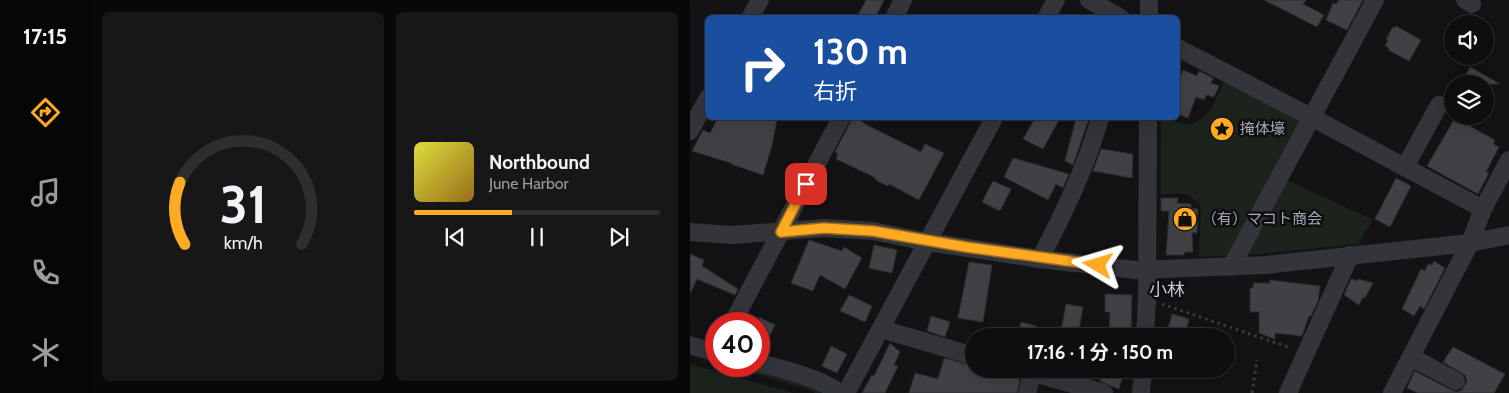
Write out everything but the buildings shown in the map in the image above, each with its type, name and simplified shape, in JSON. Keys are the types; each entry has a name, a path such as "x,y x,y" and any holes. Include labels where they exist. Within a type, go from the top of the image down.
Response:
{"street":[{"path":"752,15 760,0"},
{"path":"896,15 903,0"},
{"path":"1048,15 1056,0"},
{"path":"1089,0 1116,15"},
{"path":"1231,267 1375,0"},
{"path":"1180,49 1483,209"},
{"path":"690,131 705,104"},
{"path":"1405,167 1439,105"},
{"path":"738,312 840,120"},
{"path":"846,393 993,120"},
{"path":"1040,259 1066,210 1094,140 1099,120"},
{"path":"1145,328 1148,120"},
{"path":"1392,393 1470,244 1483,209 1509,160"},
{"path":"690,232 732,235 824,228 873,231 928,242 1040,259 1136,270 1266,265 1470,244 1509,235"},
{"path":"1288,393 1350,255"},
{"path":"881,329 965,353"},
{"path":"690,345 705,349"},
{"path":"1411,357 1456,381"},
{"path":"770,366 803,376 841,393"},
{"path":"1026,378 1027,393"},
{"path":"1051,378 1104,393"},
{"path":"1141,393 1142,378"}],"path":[{"path":"1147,299 1306,353"},
{"path":"1252,393 1257,360"}],"shaded area":[{"path":"1226,78 1303,119 1228,256 1199,257 1201,205 1187,194 1161,194 1161,120 1171,120 1187,124 1195,123 1207,114"},
{"path":"1287,180 1373,220 1358,244 1246,255"},
{"path":"690,364 705,368 705,377 736,377 793,393 690,393"},
{"path":"770,373 824,393 815,393 805,388 766,377 770,377"}],"place":[{"name":"掩体壕","path":"1222,129"},
{"name":"（有）マコト商会","path":"1185,219"}],"district":[{"name":"小林","path":"1167,290"}],"route":[{"path":"806,184 781,232 824,228 873,231 928,242 1040,259 1098,265"}]}
